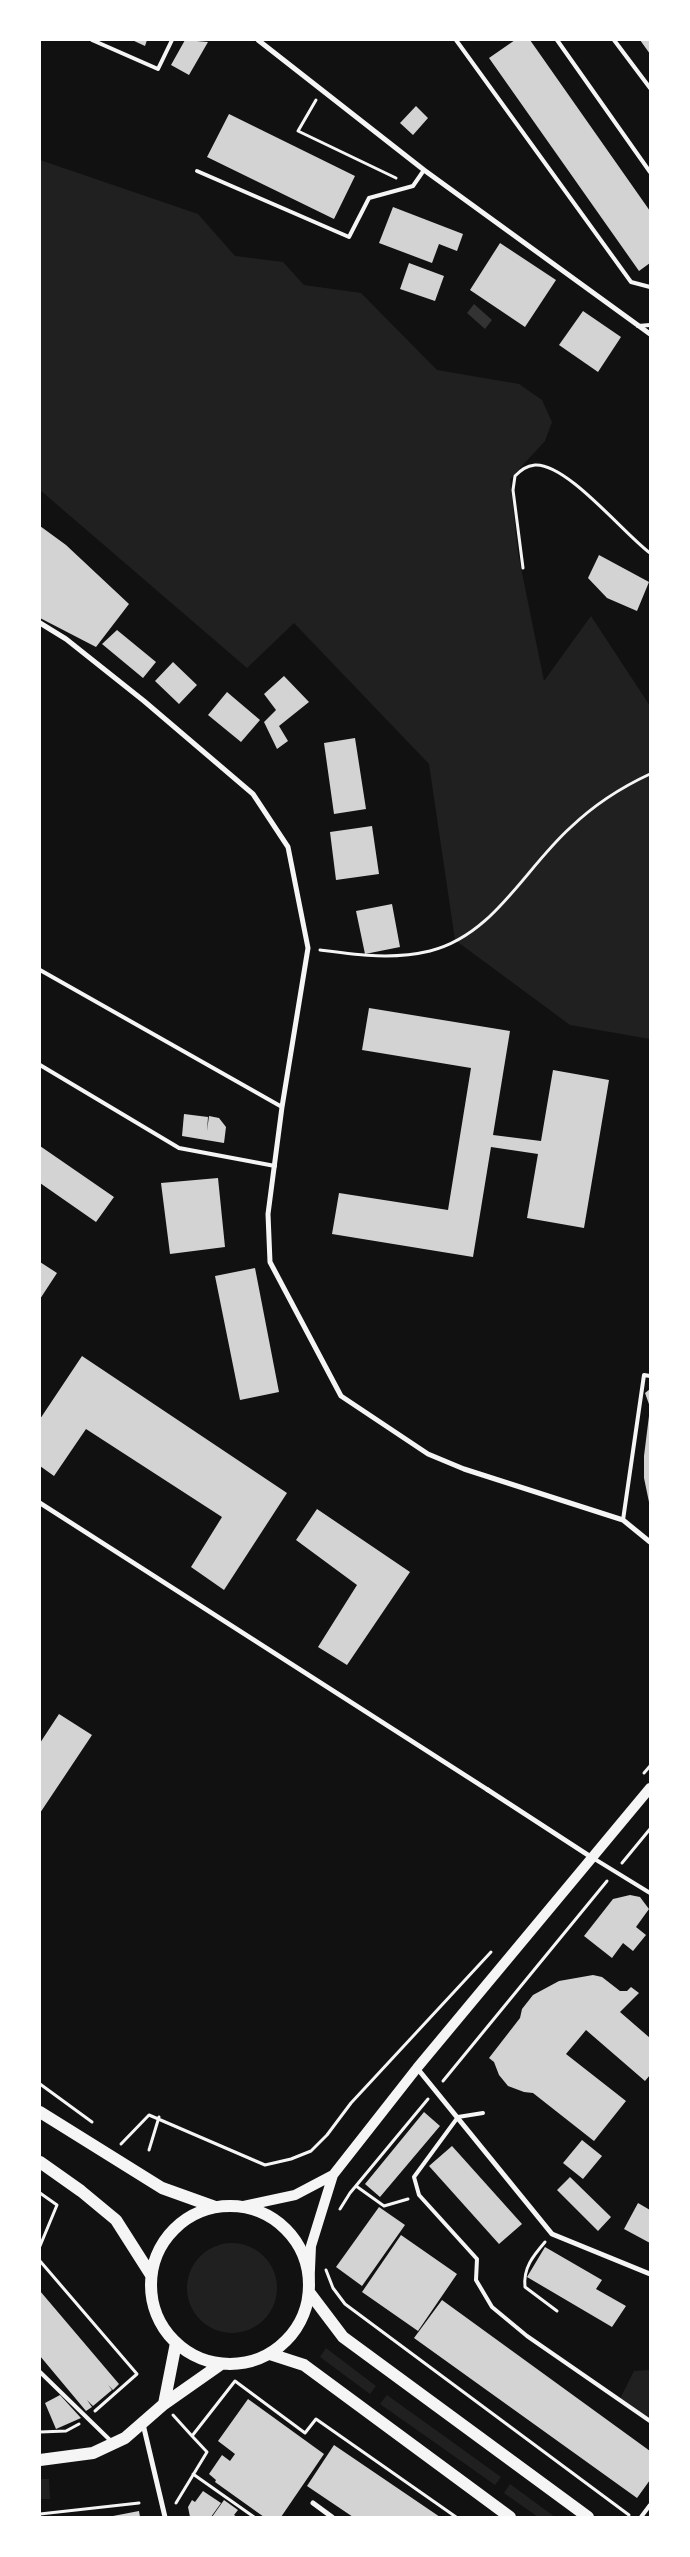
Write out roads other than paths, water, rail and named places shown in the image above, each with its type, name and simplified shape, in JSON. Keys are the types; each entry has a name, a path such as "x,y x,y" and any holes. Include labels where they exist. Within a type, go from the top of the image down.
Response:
{"main road":[{"path":"333,2175 295,2195 239,2207 215,2208 191,2216 172,2231 158,2252 152,2275 152,2300 160,2323 176,2343 196,2357 221,2364 246,2363 270,2354 289,2338 302,2317 309,2292 311,2246 333,2175 417,2068 650,1788"},
{"path":"40,2112 162,2188 215,2208"},
{"path":"40,2162 81,2191 116,2220 152,2275"},
{"path":"239,2207 263,2213 283,2226 298,2245 307,2268 309,2292 344,2338 588,2517"},
{"path":"168,2408 176,2343"},
{"path":"270,2354 304,2365 510,2517"},
{"path":"40,2460 92,2452 113,2444 168,2408 221,2364"}],"street":[{"path":"258,40 424,170 650,334"},
{"path":"40,623 66,638 253,794 288,846 308,948 282,1107 268,1214 270,1262 341,1396 428,1454 464,1469 623,1520 650,1542"},
{"path":"40,1503 591,1857"},
{"path":"417,2068 552,2234 650,2274"},
{"path":"143,2423 166,2517"},
{"path":"313,2503 332,2517"}],"lane":[{"path":"92,40 158,69 172,40"},
{"path":"456,40 631,282 650,286"},
{"path":"556,40 650,172"},
{"path":"614,40 650,88"},
{"path":"197,171 349,238 369,198 413,186 424,170"},
{"path":"638,326 650,325"},
{"path":"40,970 282,1107"},
{"path":"40,1065 179,1148 275,1166"},
{"path":"623,1520 644,1375 650,1376"},
{"path":"591,1857 650,1893"},
{"path":"483,2113 458,2117 414,2177 419,2195 477,2259 476,2280 492,2307 526,2336 650,2421"},
{"path":"40,2372 113,2444"},
{"path":"641,2517 650,2505"}]}
